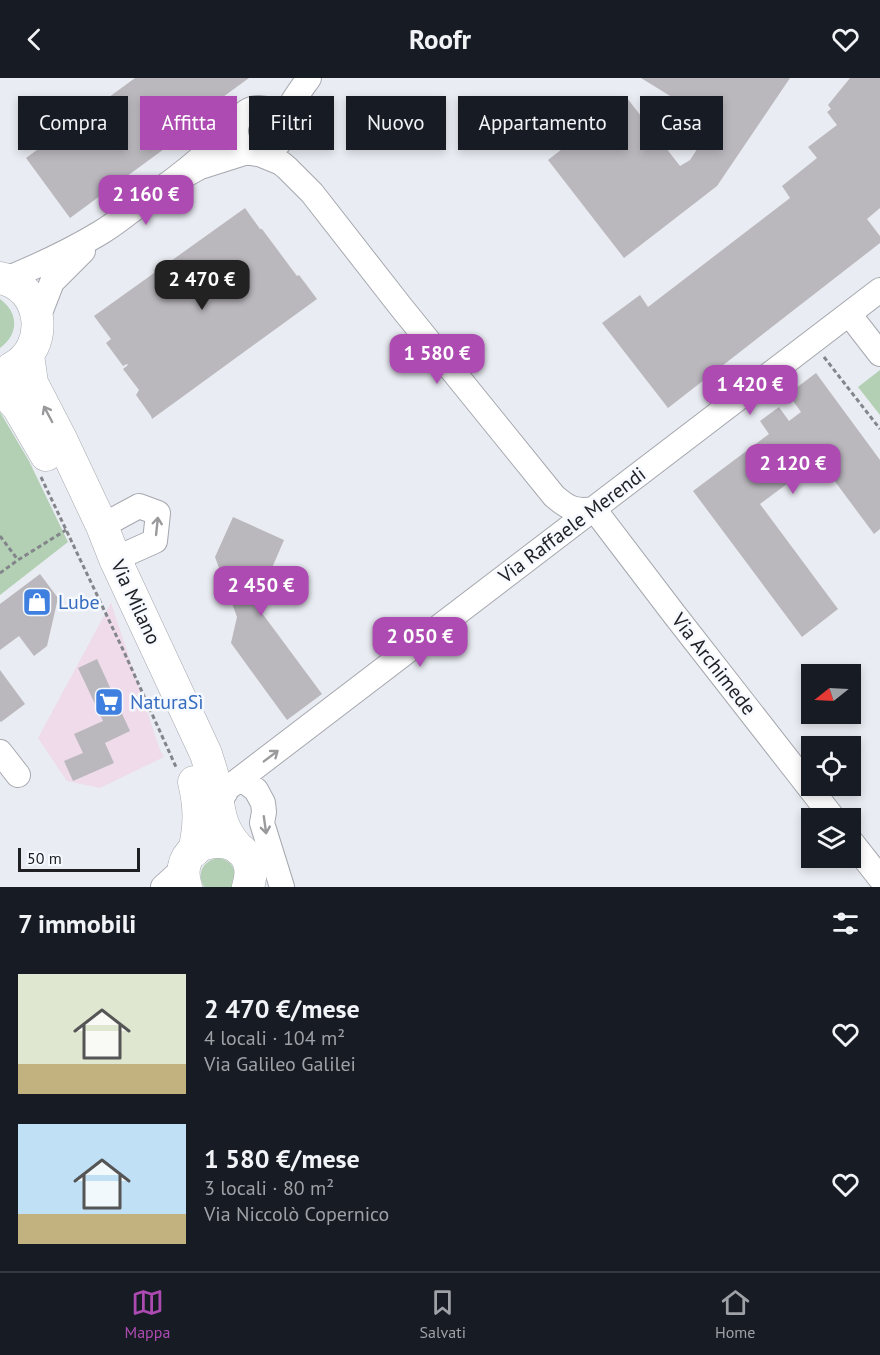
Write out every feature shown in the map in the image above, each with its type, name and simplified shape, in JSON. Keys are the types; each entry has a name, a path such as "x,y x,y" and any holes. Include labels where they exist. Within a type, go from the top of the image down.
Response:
{"main road":[{"path":"0,372 18,364 28,355 35,343 38,331 38,318 27,294 17,285 3,278"},
{"name":"Via Milano","path":"28,355 32,383 102,526 206,754 215,785 219,812 248,875"},
{"name":"Via Milano","path":"0,387 18,407 56,473 184,750 192,773 199,813 198,833 182,873"},
{"path":"182,873 203,844 215,841 228,843 248,875"}],"street":[{"path":"3,278 40,265 102,232 166,186 218,141 245,113 281,94 303,78"},
{"path":"298,96 309,78"},
{"path":"249,112 245,113 238,122 236,130 239,142 246,150 281,163 312,193 400,307 554,496 576,510 594,509"},
{"path":"166,186 192,171 220,160 239,154 270,150"},
{"path":"288,150 312,193"},
{"path":"38,318 52,282 102,232"},
{"name":"Via Raffaele Merendi","path":"219,812 225,791 237,781 880,290"},
{"path":"849,314 880,354"},
{"path":"102,526 139,506 158,513 155,541 116,559"},
{"name":"Via Archimede","path":"594,509 825,808"},
{"path":"0,752 18,775"},
{"path":"237,781 247,783 256,790 263,803 262,823 282,887"},
{"path":"861,854 880,878"}],"path":[{"path":"812,342 880,429"},
{"path":"40,474 177,769"},
{"path":"0,573 66,530"},
{"path":"0,536 18,560"}],"shaded area":[{"path":"111,603 164,757 100,788 67,781 38,738"}],"green space":[{"path":"0,299 11,311 14,324 11,336 0,348"},
{"path":"880,370 880,415 858,387"},
{"path":"0,412 29,461 68,542 0,595"},
{"path":"219,858 228,862 234,869 235,877 232,887 204,887 201,877 202,868 209,861"}],"building":[{"path":"135,78 249,78 224,96 140,96 140,150 163,150 70,218 26,158 37,150 128,150 128,96 110,96"},
{"path":"641,78 790,78 717,186 624,258 548,160 561,150 628,150 628,99 640,115 640,150 668,150 680,166 690,160 696,150 723,150 723,96 670,96"},
{"path":"850,78 880,78 880,208 867,219 880,236 880,243 668,408 602,323 640,295 648,307 790,198 782,186 817,158 808,147 837,125 827,112 831,109 828,105"},
{"path":"245,208 317,299 152,419 136,395 139,390 123,369 128,365 123,366 106,343 111,339 94,316"},
{"path":"816,373 880,460 880,529 874,534 819,460 760,504 838,609 802,637 693,491 769,434 760,421 779,407 789,421 801,412 788,394"},
{"path":"233,517 284,540 256,605 322,694 287,720 231,643 237,617 215,557"},
{"path":"40,574 58,598 47,646 34,656 19,636 0,650 0,604"},
{"path":"97,659 130,731 105,743 114,763 73,781 64,761 83,753 74,734 103,721 78,668"},
{"path":"0,670 25,704 1,722 0,721"}],"place":[{"name":"Lube","path":"37,602"},
{"name":"NaturaSì","path":"109,702"}]}
